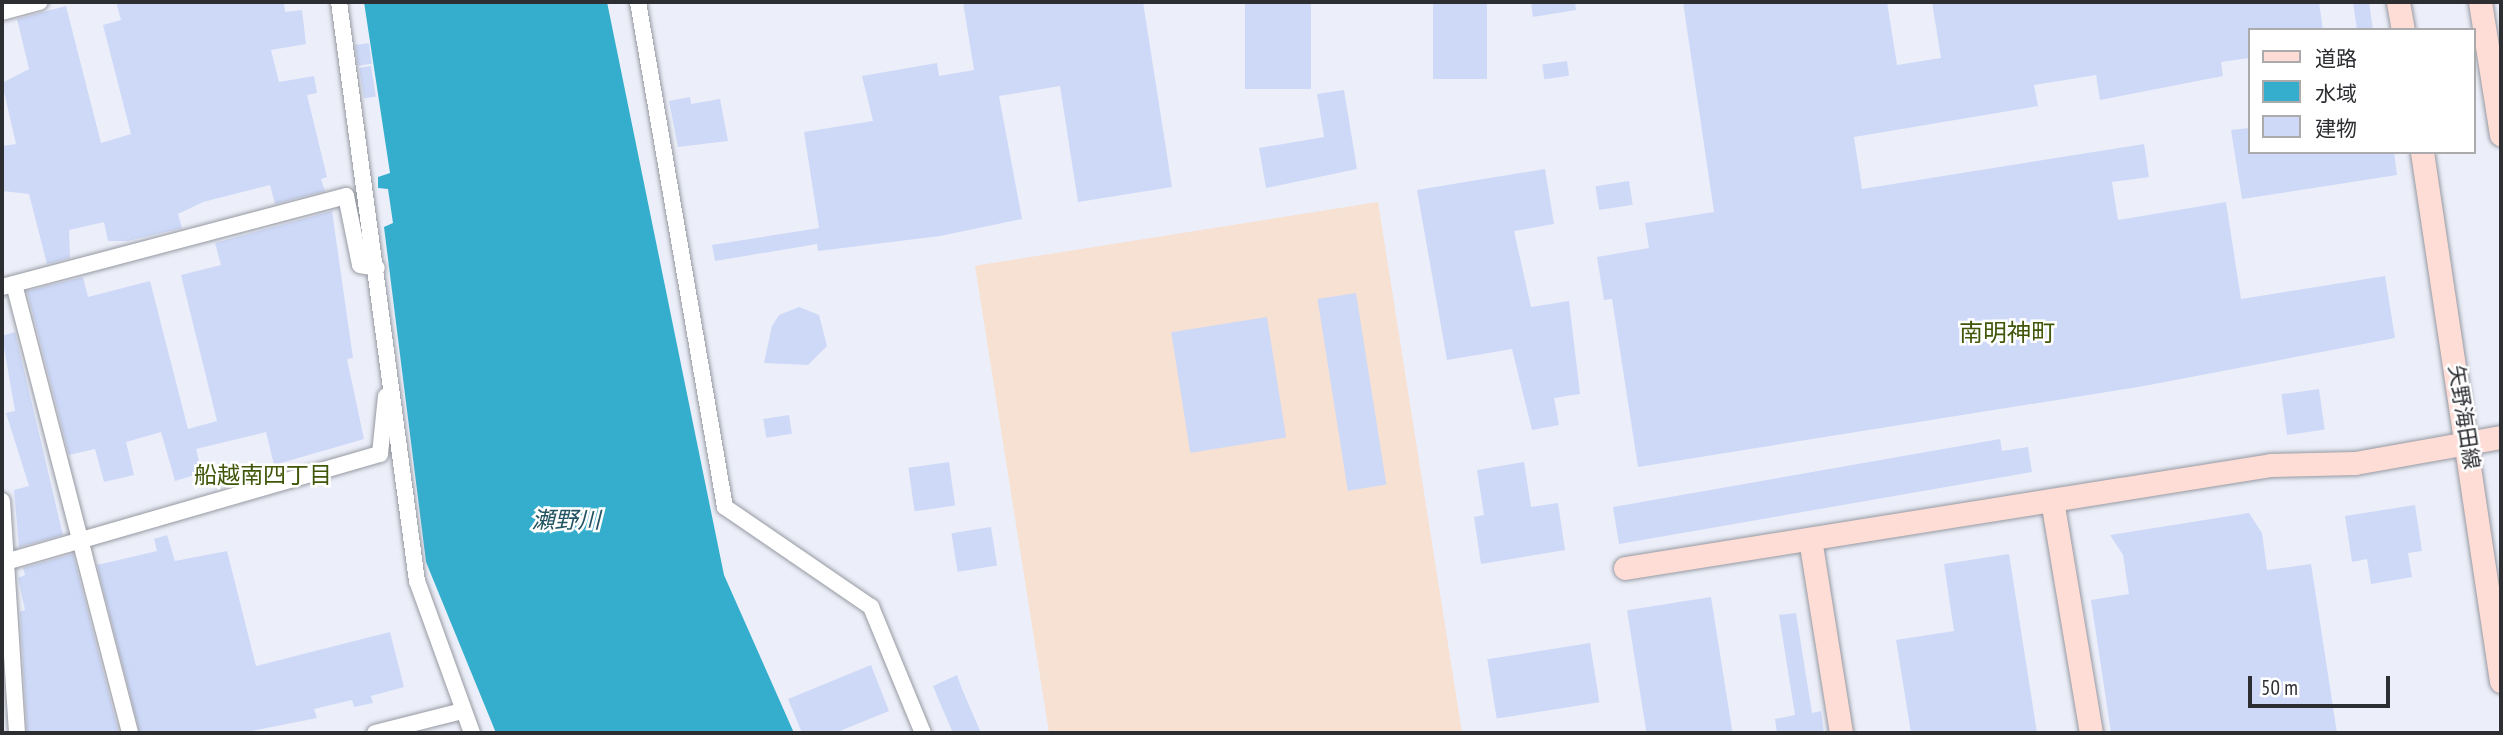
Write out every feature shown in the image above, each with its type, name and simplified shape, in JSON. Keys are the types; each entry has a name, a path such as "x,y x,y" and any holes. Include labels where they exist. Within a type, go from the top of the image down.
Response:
{"street":[{"path":"2,12 40,2"},
{"path":"339,2 377,268 417,581 472,733"},
{"path":"638,2 725,508 871,607 923,733"},
{"path":"2398,2 2403,28"},
{"path":"2480,2 2501,134"},
{"name":"矢野海田線","path":"2422,154 2468,442 2501,681"},
{"path":"130,733 81,540 8,285 346,196 360,265 377,268"},
{"path":"4,562 380,454 388,366"},
{"path":"1625,568 2052,500 2501,437"},
{"path":"2052,500 2091,733"},
{"path":"2,501 17,733"},
{"path":"1810,538 1841,733"},
{"path":"375,733 462,711"}],"shaded area":[{"path":"1378,202 1462,733 1049,733 975,266"}],"water":[{"name":"瀬野川","path":"364,2 607,2 724,575 794,733 496,733 426,562 384,227 393,223 388,189 378,188 378,177 390,173"}],"building":[{"path":"116,2 284,2 285,12 302,10 306,44 271,50 279,82 314,76 317,93 307,95 327,177 321,179 325,191 275,204 270,185 203,202 178,214 182,228 128,241 108,241 104,222 69,230 70,258 47,264 29,194 2,191 2,146 16,144 2,83 29,69 17,19 66,6 101,143 131,134 103,25 121,20"},
{"path":"963,2 1143,2 1172,187 1078,202 1060,86 999,96 1022,219 940,236 818,251 817,244 715,261 712,245 819,228 804,132 873,121 862,76 937,63 939,76 974,70"},
{"path":"1245,2 1311,2 1311,89 1245,89"},
{"path":"1433,2 1487,2 1487,79 1433,79"},
{"path":"1531,2 1575,2 1576,10 1533,17"},
{"path":"1683,2 1887,2 1897,65 1941,58 1932,2 2319,2 2323,28 2248,28 2248,58 2221,62 2223,76 2100,100 2096,75 2034,85 2038,106 1854,137 1862,189 2144,144 2149,177 2112,182 2118,220 2226,202 2241,299 2385,276 2395,338 2144,386 1638,467 1612,299 1604,300 1597,257 1649,248 1645,223 1714,212"},
{"path":"2353,2 2369,2 2373,28 2357,28"},
{"path":"369,43 372,64 358,66 355,45"},
{"path":"1567,61 1569,76 1544,79 1542,64"},
{"path":"371,66 376,97 364,98 359,68"},
{"path":"1344,90 1357,169 1266,188 1259,148 1324,137 1317,94"},
{"path":"690,97 691,104 720,99 728,141 678,147 669,101"},
{"path":"2248,128 2248,154 2394,154 2397,175 2242,199 2231,130"},
{"path":"1545,169 1554,224 1514,231 1531,307 1569,301 1580,394 1554,398 1559,425 1532,430 1512,349 1447,360 1417,190"},
{"path":"1629,181 1633,205 1599,210 1595,186"},
{"path":"332,211 353,358 347,359 364,439 274,465 266,432 196,449 202,473 175,481 161,432 126,442 134,475 104,482 95,449 69,455 27,291 83,277 88,297 150,281 188,429 217,421 181,275 221,265 215,243"},
{"path":"1356,293 1386,485 1348,491 1317,299"},
{"path":"799,307 819,315 827,346 808,365 764,363 772,326 779,315"},
{"path":"1267,317 1286,437 1190,453 1171,332"},
{"path":"15,332 63,535 19,547 14,490 29,486 6,413 15,411 2,336"},
{"path":"2319,389 2325,430 2287,435 2281,394"},
{"path":"789,415 792,434 766,438 763,419"},
{"path":"2000,439 2002,451 2028,447 2032,472 1619,544 1613,507"},
{"path":"949,462 955,506 915,511 908,468"},
{"path":"1524,462 1531,507 1558,503 1565,550 1481,564 1474,517 1484,515 1477,470"},
{"path":"2415,505 2422,551 2408,553 2412,577 2371,584 2367,559 2352,562 2345,516"},
{"path":"2249,513 2262,533 2267,570 2311,564 2337,733 2111,733 2091,600 2129,594 2123,555 2110,535"},
{"path":"991,527 997,566 958,572 951,533"},
{"path":"167,535 175,561 227,551 256,666 390,632 404,687 371,696 373,703 354,707 352,700 314,709 317,718 241,733 140,733 97,565 157,551 154,539"},
{"path":"73,554 119,733 27,733 20,612 25,610 18,578 25,575 23,568"},
{"path":"2009,554 2037,733 1911,733 1896,640 1954,631 1944,564"},
{"path":"1711,597 1733,733 1646,733 1627,610"},
{"path":"1796,613 1812,713 1821,711 1824,733 1777,733 1775,719 1795,715 1779,615"},
{"path":"1590,643 1599,702 1497,719 1487,659"},
{"path":"871,665 889,711 835,733 802,733 788,699"},
{"path":"957,675 981,733 953,733 940,703 933,686"}],"district":[{"name":"南明神町","path":"2007,333"},
{"name":"船越南四丁目","path":"263,475"}]}
